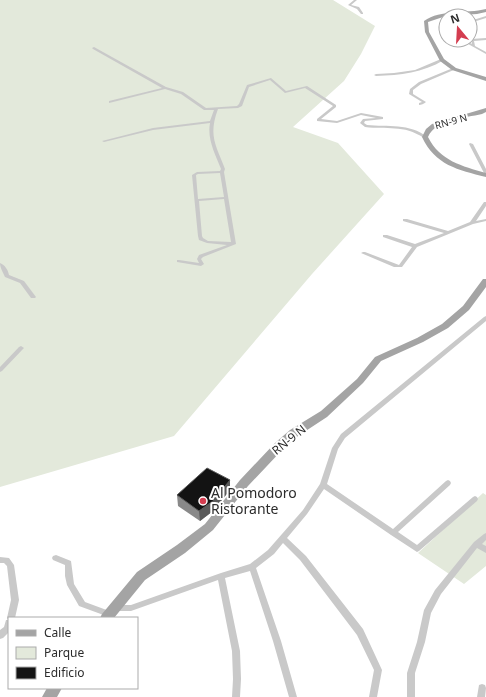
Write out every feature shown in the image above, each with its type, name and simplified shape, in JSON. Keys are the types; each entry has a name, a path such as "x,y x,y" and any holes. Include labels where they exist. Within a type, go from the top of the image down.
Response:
{"main road":[{"path":"486,10 481,12 439,16 426,21 427,32 442,60 454,69 486,79"},
{"name":"RN-9 N","path":"486,110 477,115 442,122 430,127 425,137 434,152 446,162 486,174"},
{"name":"RN-9 N","path":"110,613 141,576 182,549 210,527 244,483 279,446 294,433 324,414 360,381 378,360 445,326 466,308 486,280"}],"street":[{"path":"356,0 349,5 358,8 362,13"},
{"path":"478,20 486,17 481,12"},
{"path":"94,48 165,88 182,93 205,109 238,107 241,105 248,86 271,79 283,91 306,88 334,105 334,107 318,120 319,121 337,122 358,114 364,114 382,118 364,120 362,123 366,126 408,128 417,131 425,137"},
{"path":"477,48 486,53"},
{"path":"376,75 394,74 416,70 442,60"},
{"path":"420,104 423,101 411,94 411,90 420,83 454,69"},
{"path":"110,102 165,88"},
{"path":"216,109 211,122 210,133 223,168 222,172 234,244"},
{"path":"104,141 153,129 211,122"},
{"path":"472,144 486,174"},
{"path":"222,172 195,174 201,239 207,242 234,244"},
{"path":"197,200 226,198"},
{"path":"472,223 486,203"},
{"path":"405,220 446,232"},
{"path":"363,253 396,266 400,266 415,246 446,232 472,223 485,222"},
{"path":"385,236 415,246"},
{"path":"179,261 201,265 202,264 199,259 201,256 234,244"},
{"path":"0,264 6,270 7,276 22,282 33,297"},
{"path":"56,558 68,563 71,585 82,604 110,613 131,608 221,576 252,567 271,552 284,539 305,512 323,485 335,448 343,436 484,322"},
{"path":"0,370 20,348"},
{"path":"393,533 448,483"},
{"path":"323,485 419,549 474,499"},
{"path":"411,697 411,673 421,642 427,612 438,592 476,544 486,536"},
{"path":"284,539 303,558 360,632 378,670 373,697"},
{"path":"476,544 486,550"},
{"path":"0,560 6,560 10,565 15,600 11,617"},
{"path":"252,567 278,641 293,697"},
{"path":"221,576 236,651 236,697"},
{"path":"0,635 7,629 8,626"}],"green space":[{"path":"0,0 333,0 375,26 361,54 344,81 293,127 338,143 384,194 312,274 174,436 0,487"},
{"path":"483,493 486,495 486,566 464,584 418,553"}],"building":[{"path":"207,468 230,480 213,501 199,511 177,495"}],"place":[{"name":"Al Pomodoro Ristorante","path":"203,501"}]}
